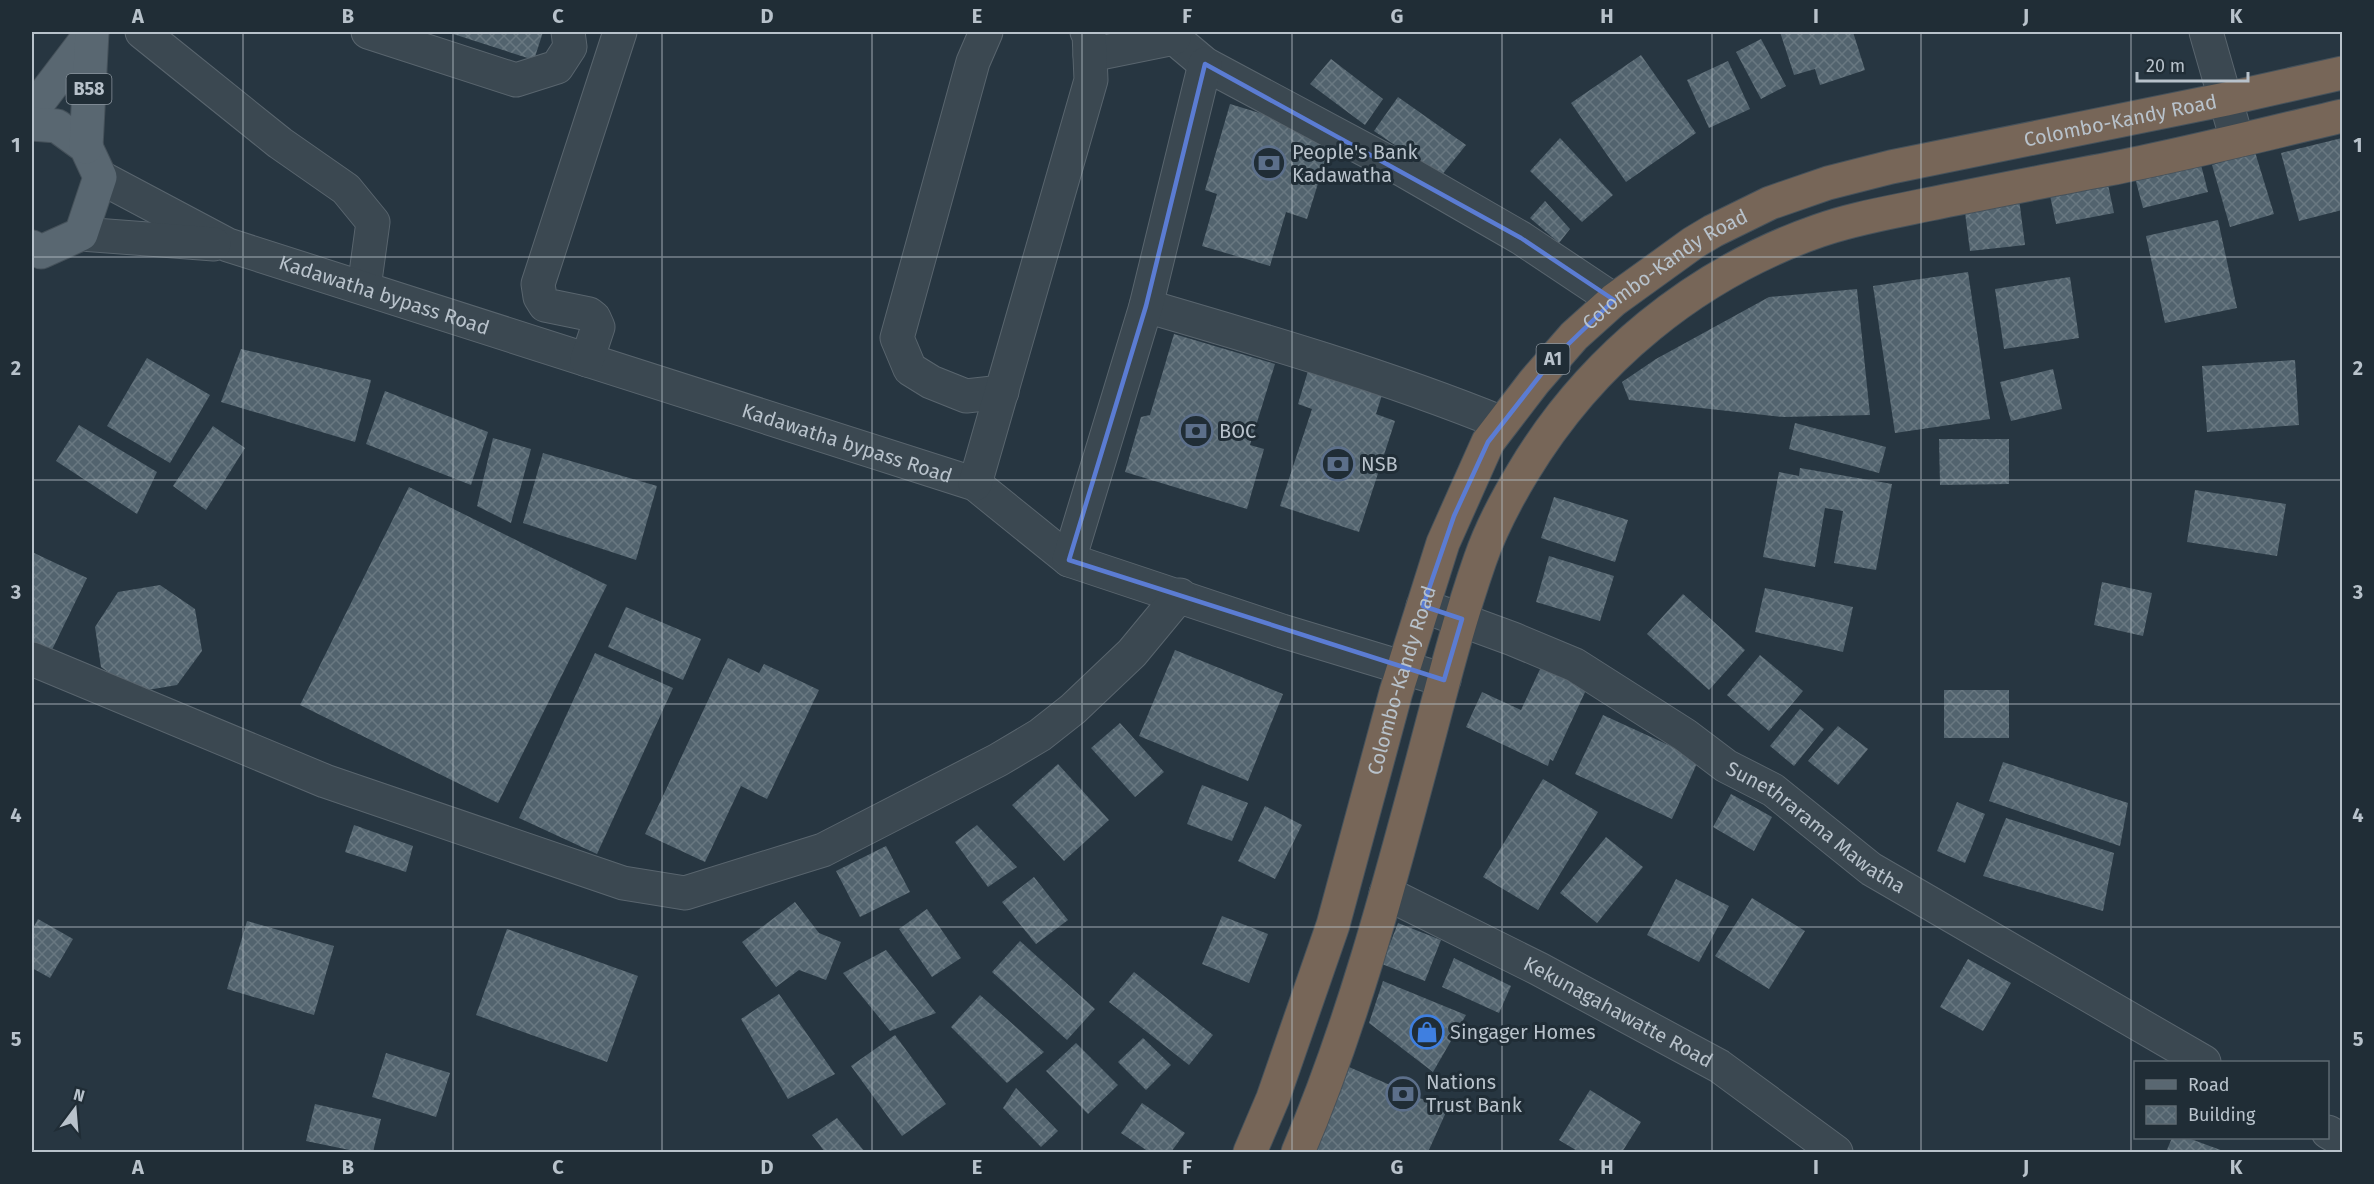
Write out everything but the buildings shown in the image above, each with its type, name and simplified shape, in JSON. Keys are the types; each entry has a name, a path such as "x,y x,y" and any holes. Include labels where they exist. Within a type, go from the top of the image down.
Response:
{"highway":[{"name":"Colombo-Kandy Road","path":"1250,1152 1273,1098 1333,925 1352,847 1403,668 1454,516 1488,442 1553,359 1614,300 1713,231 1770,203 1818,186 1891,167 2343,73"},
{"name":"Colombo-Kandy Road","path":"1298,1152 1340,1042 1386,894 1444,680 1477,567 1493,524 1535,452 1594,376 1660,316 1702,287 1754,258 1790,242 1847,222 2126,165 2343,116"}],"main road":[{"name":"B58","path":"32,111 92,32 86,147"},
{"path":"32,124 57,126 86,147 100,177 81,234 35,254"}],"street":[{"path":"142,32 280,143 346,189 373,222 364,288"},
{"path":"368,32 516,80 557,67 570,47 568,32"},
{"path":"587,360 598,327 594,318 589,314 545,305 540,297 538,284 620,32"},
{"path":"986,32 973,62 897,338 910,369 931,382 966,396 1002,392"},
{"path":"2206,32 2237,140"},
{"path":"975,484 1091,80 1088,43 1171,35 1205,64 1403,170 1521,238 1614,300"},
{"path":"1069,560 1146,306 1205,64"},
{"name":"Kadawatha bypass Road","path":"100,177 228,245 975,484 1069,560 1282,631 1444,680"},
{"name":"Kadawatha bypass Road","path":"81,234 228,245"},
{"path":"1146,306 1354,368 1433,395 1502,423"},
{"path":"32,659 325,781 623,883 685,893 824,850 925,799 1040,735 1073,709 1132,653 1180,596"},
{"name":"Sunethrarama Mawatha","path":"1423,606 1462,619 1575,665 1685,735 1726,766 1773,790 1871,869 2202,1061"},
{"name":"Kekunagahawatte Road","path":"1386,894 1539,969 1719,1065 1836,1152"},
{"path":"2329,1133 2343,1140"}],"highlighted area":[{"path":"1205,64 1521,238 1614,300 1553,359 1488,442 1454,516 1423,606 1462,619 1444,680 1069,560 1146,306"}],"place":[{"name":"People's Bank Kadawatha","path":"1269,163"},
{"name":"BOC","path":"1196,431"},
{"name":"NSB","path":"1338,464"},
{"name":"Singager Homes","path":"1427,1032"},
{"name":"Nations Trust Bank","path":"1403,1094"}]}
